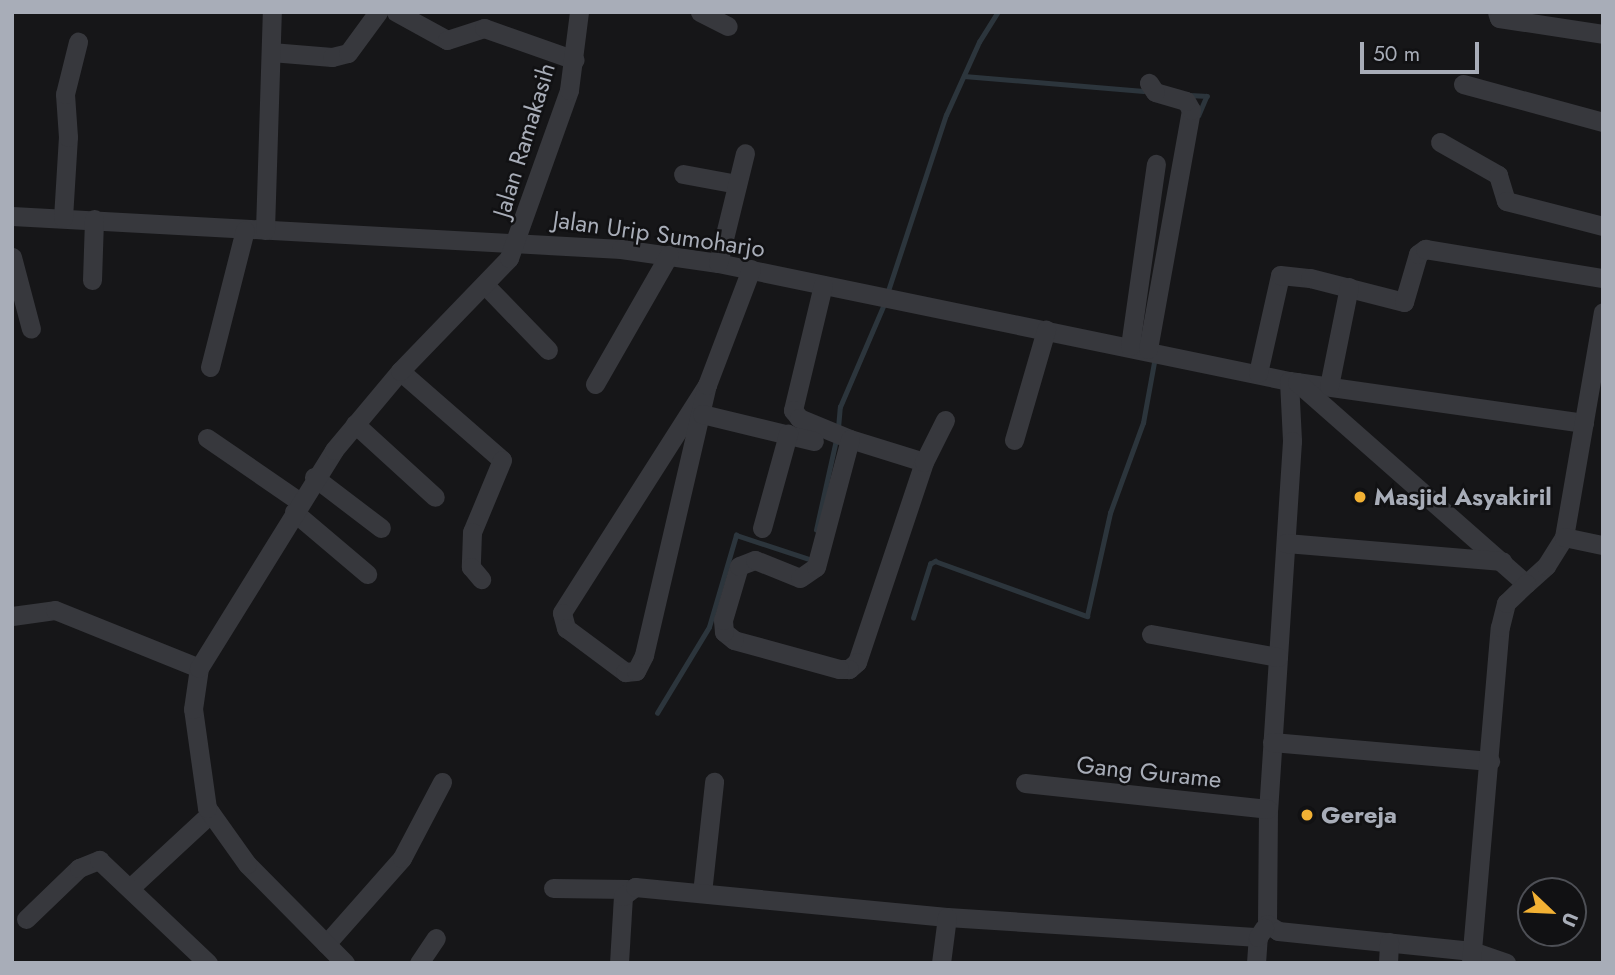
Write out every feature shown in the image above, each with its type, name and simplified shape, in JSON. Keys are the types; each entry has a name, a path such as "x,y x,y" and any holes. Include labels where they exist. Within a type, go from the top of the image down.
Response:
{"street":[{"path":"265,230 272,12"},
{"path":"271,52 332,57 348,53 378,12"},
{"path":"396,12 447,40 484,28 575,60"},
{"name":"Jalan Ramakasih","path":"199,668 314,477 400,371 486,286 518,241 575,60 579,12"},
{"path":"700,12 729,26"},
{"path":"1497,12 1499,18 1603,34"},
{"path":"63,218 68,137 65,94 78,42"},
{"path":"1149,83 1155,92 1186,101 1191,110 1149,350"},
{"path":"1463,84 1603,122"},
{"path":"1440,142 1499,175 1506,201 1603,226"},
{"path":"718,263 745,153"},
{"path":"1149,350 1156,164"},
{"path":"683,174 737,184"},
{"name":"Jalan Urip Sumoharjo","path":"12,216 245,230 518,241 669,255 1149,350 1293,382 1584,423"},
{"path":"92,279 94,219"},
{"path":"210,367 245,230"},
{"path":"1258,373 1278,277 1300,276 1405,301 1418,254 1425,249 1603,278"},
{"path":"595,384 669,255"},
{"path":"12,257 32,329"},
{"path":"707,385 562,613 566,628 625,672 636,671 643,655 707,385 751,270"},
{"path":"823,285 793,404 799,418 832,436"},
{"path":"486,286 548,350"},
{"path":"1329,386 1349,287"},
{"path":"1471,957 1500,627 1506,603 1546,566 1564,537 1603,312"},
{"path":"1014,440 1046,330"},
{"path":"400,371 501,458 501,468 472,532 471,567 481,579"},
{"path":"1256,963 1262,930 1292,441 1293,382"},
{"path":"1293,382 1526,584"},
{"path":"702,414 788,434 832,436 924,461"},
{"path":"832,436 816,567 800,578 755,560 739,566 723,620 724,632 734,640 839,669 852,668 924,461 945,420"},
{"path":"355,424 435,497"},
{"path":"762,528 788,434"},
{"path":"207,438 297,507 367,574"},
{"path":"314,477 380,528"},
{"path":"1564,537 1603,545"},
{"path":"1286,543 1502,561"},
{"path":"12,616 55,610 199,668 193,709 207,804 247,864 345,963"},
{"path":"1151,634 1278,657"},
{"path":"1272,742 1490,761"},
{"path":"326,944 402,858 442,782"},
{"path":"702,893 714,782"},
{"name":"Gang Gurame","path":"1025,783 1268,809"},
{"path":"130,888 207,804"},
{"path":"26,919 90,861 103,863 208,963"},
{"path":"553,888 702,893 947,917 1262,930 1390,943 1506,963"},
{"path":"619,963 627,889"},
{"path":"941,963 947,917"},
{"path":"419,963 436,938"},
{"path":"1388,963 1390,943"}],"waterway":[{"path":"887,294 946,115 979,42 998,12"},
{"path":"964,76 1143,91"},
{"path":"1190,95 1207,96 1199,115"},
{"path":"838,428 840,407 885,302"},
{"path":"913,618 930,564 935,561 1087,616 1110,513 1143,423 1155,357"},
{"path":"816,530 836,440"},
{"path":"657,713 709,627 736,535 809,559"}],"place":[{"name":"Masjid Asyakiril","path":"1360,497"},
{"name":"Gereja","path":"1307,815"}]}
